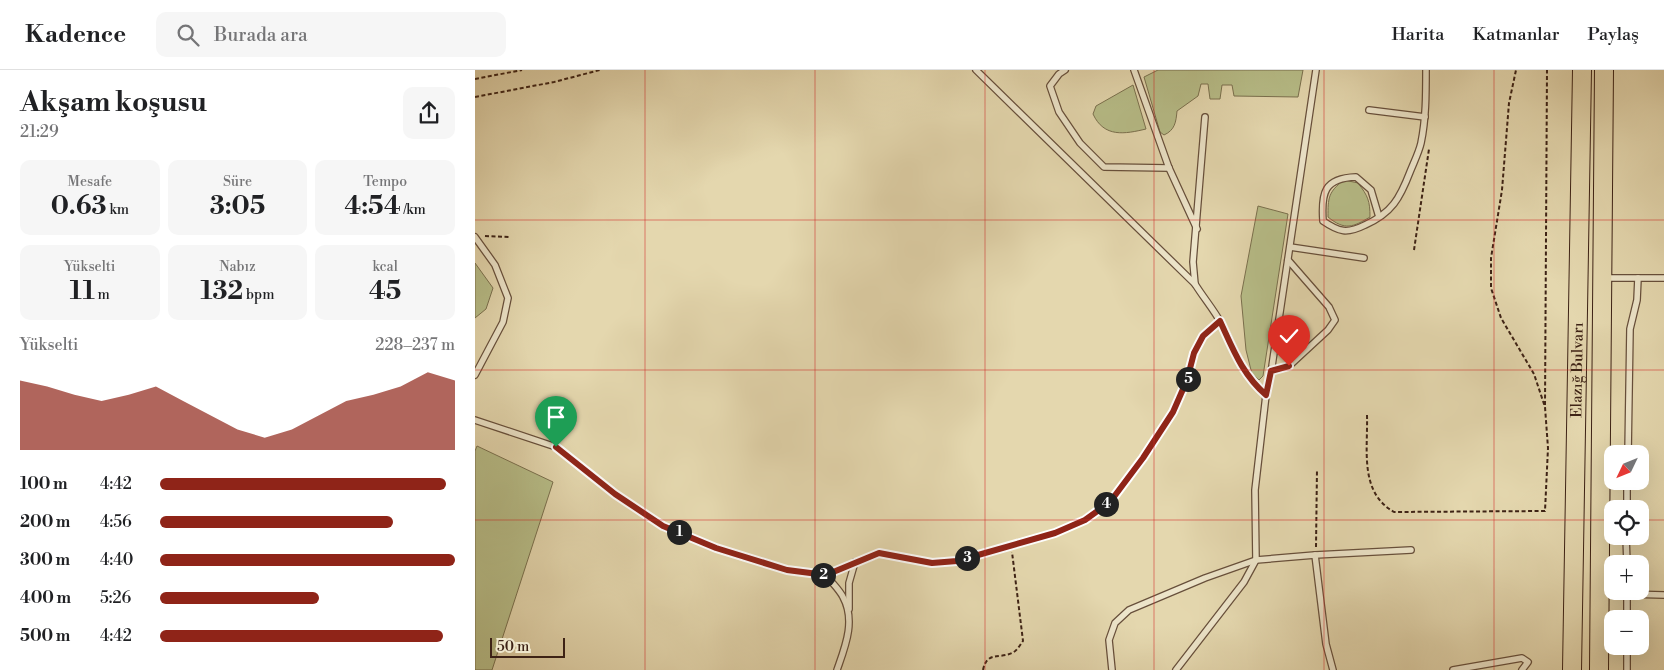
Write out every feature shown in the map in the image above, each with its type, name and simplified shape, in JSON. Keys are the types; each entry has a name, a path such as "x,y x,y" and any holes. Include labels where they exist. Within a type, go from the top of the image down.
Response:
{"main road":[{"name":"Elazığ Bulvarı","path":"1572,670 1583,70"},
{"name":"Elazığ Bulvarı","path":"1599,670 1604,70"}],"lane":[{"path":"976,70 1195,284 1220,321 1242,368 1253,384 1266,395"},
{"path":"1065,70 1059,74 1050,86 1059,112 1080,143 1104,167 1169,168"},
{"path":"1134,70 1169,168 1197,229"},
{"path":"1176,670 1245,582 1256,560 1255,490 1266,395 1316,70"},
{"path":"1379,218 1371,190 1356,177 1341,178 1327,186 1321,201 1323,221 1333,228 1352,232 1379,218 1390,209 1401,195 1421,144 1425,118 1426,70"},
{"path":"1369,110 1425,118"},
{"path":"1195,284 1193,262 1205,117"},
{"path":"475,237 495,265 508,298 503,322 475,375"},
{"path":"1290,247 1364,258"},
{"path":"1271,371 1289,366 1328,330 1335,320 1329,307 1288,260"},
{"path":"1603,278 1664,278"},
{"path":"1628,445 1630,329 1637,300 1638,278"},
{"path":"475,420 556,447 615,494 663,526 716,548 787,570 826,575 879,553 932,563 957,561 1055,533 1085,520 1110,502 1143,458 1173,412 1187,380 1194,353 1203,336 1220,321"},
{"path":"1112,670 1109,640 1115,623 1129,610 1205,578 1256,560 1411,550"},
{"path":"1315,555 1327,644 1333,670"},
{"path":"837,670 847,639 849,583 855,562"},
{"path":"826,575 843,596 849,614"},
{"path":"1649,594 1664,595"},
{"path":"1627,655 1627,670"},
{"path":"1453,670 1490,667 1522,658 1528,662 1522,670"}],"path":[{"path":"475,79 522,70"},
{"path":"475,98 554,82 600,70"},
{"path":"1516,70 1509,103 1502,190 1491,258 1491,288 1501,318 1534,374 1545,407"},
{"path":"1367,415 1368,476 1375,496 1385,507 1394,512 1545,511 1548,448 1545,407 1547,70"},
{"path":"1414,250 1429,149"},
{"path":"483,236 509,237"},
{"path":"1315,555 1317,469"},
{"path":"983,670 984,664 991,657 1012,654 1023,641 1011,545"}],"green space":[{"path":"1158,70 1303,70 1298,97 1234,96 1232,85 1222,85 1220,99 1210,99 1208,84 1201,84 1198,96 1177,111 1171,131 1164,135 1160,132 1144,77"},
{"path":"1133,85 1146,129 1123,133 1109,131 1098,122 1093,114 1096,106"},
{"path":"1344,180 1358,183 1368,199 1370,207 1370,217 1349,226 1339,224 1328,217 1330,196 1335,188"},
{"path":"1258,206 1288,214 1263,376 1259,380 1252,374 1246,350 1241,296"},
{"path":"475,263 493,288 486,309 475,318"},
{"path":"477,446 553,482 492,670 475,670 475,451"}],"route":[{"path":"556,447 615,494 663,526 716,548 787,570 826,575 879,553 932,563 957,561 1055,533 1085,520 1110,502 1143,458 1173,412 1187,380 1194,353 1203,336 1220,321 1242,368 1253,384 1266,395 1271,371 1289,366"}]}
